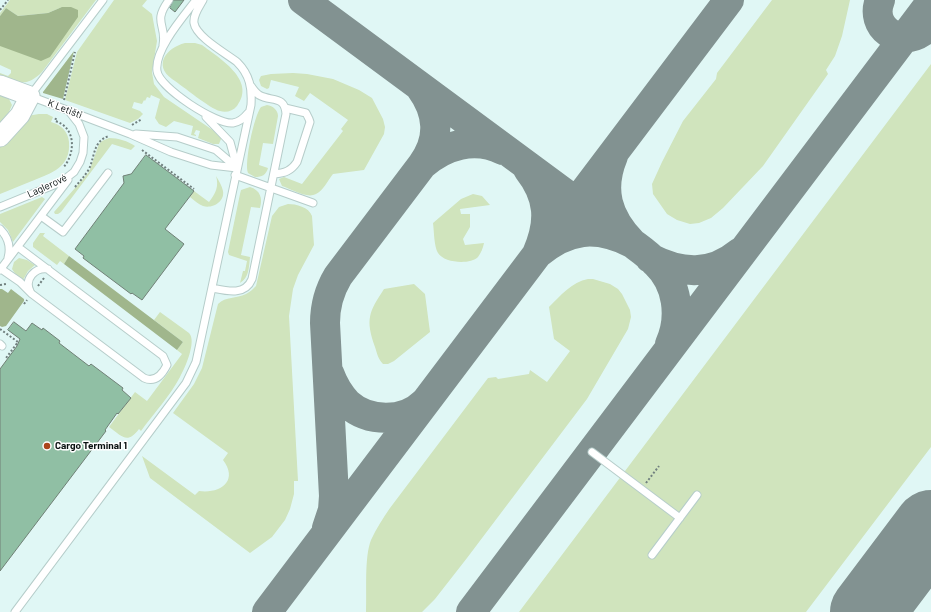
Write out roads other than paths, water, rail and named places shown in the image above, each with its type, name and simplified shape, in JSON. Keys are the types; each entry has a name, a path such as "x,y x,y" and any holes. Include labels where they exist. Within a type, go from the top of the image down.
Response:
{"main road":[{"name":"K Letišti","path":"0,85 30,96"},
{"path":"0,128 15,110 30,96"},
{"path":"0,138 20,115 30,96"}],"lane":[{"path":"30,96 103,0"},
{"path":"169,0 160,16 164,37 157,66 159,77 170,90 215,119 232,123 237,122 245,117 251,105"},
{"path":"162,48 196,0"},
{"path":"203,0 194,19 195,28 202,36 237,62 246,73 251,86 259,95 278,100 286,111 272,188 250,283 248,287 233,292 212,288"},
{"path":"15,612 186,383 196,362 251,105 251,86"},
{"name":"K Letišti","path":"30,96 130,134"},
{"name":"Laglerové","path":"0,207 61,182 74,172 83,153 84,137 79,124 68,110"},
{"path":"200,110 230,142 237,168"},
{"path":"274,174 284,173 294,168 310,122 306,113 286,111"},
{"path":"130,134 171,152 211,165 237,168"},
{"path":"130,134 177,137 216,150 237,168"},
{"path":"2,267 74,172"},
{"path":"41,216 63,232 108,173"},
{"path":"235,175 313,203"},
{"path":"0,229 4,233 8,243 9,254 2,267"},
{"path":"2,267 144,378 154,380 165,369 167,365 163,356 48,272 18,247"},
{"path":"34,291 28,284 30,278 39,270 48,272"},
{"path":"592,452 680,518"},
{"path":"652,555 697,495"}],"place":[{"name":"Cargo Terminal 1","path":"47,446"}]}
